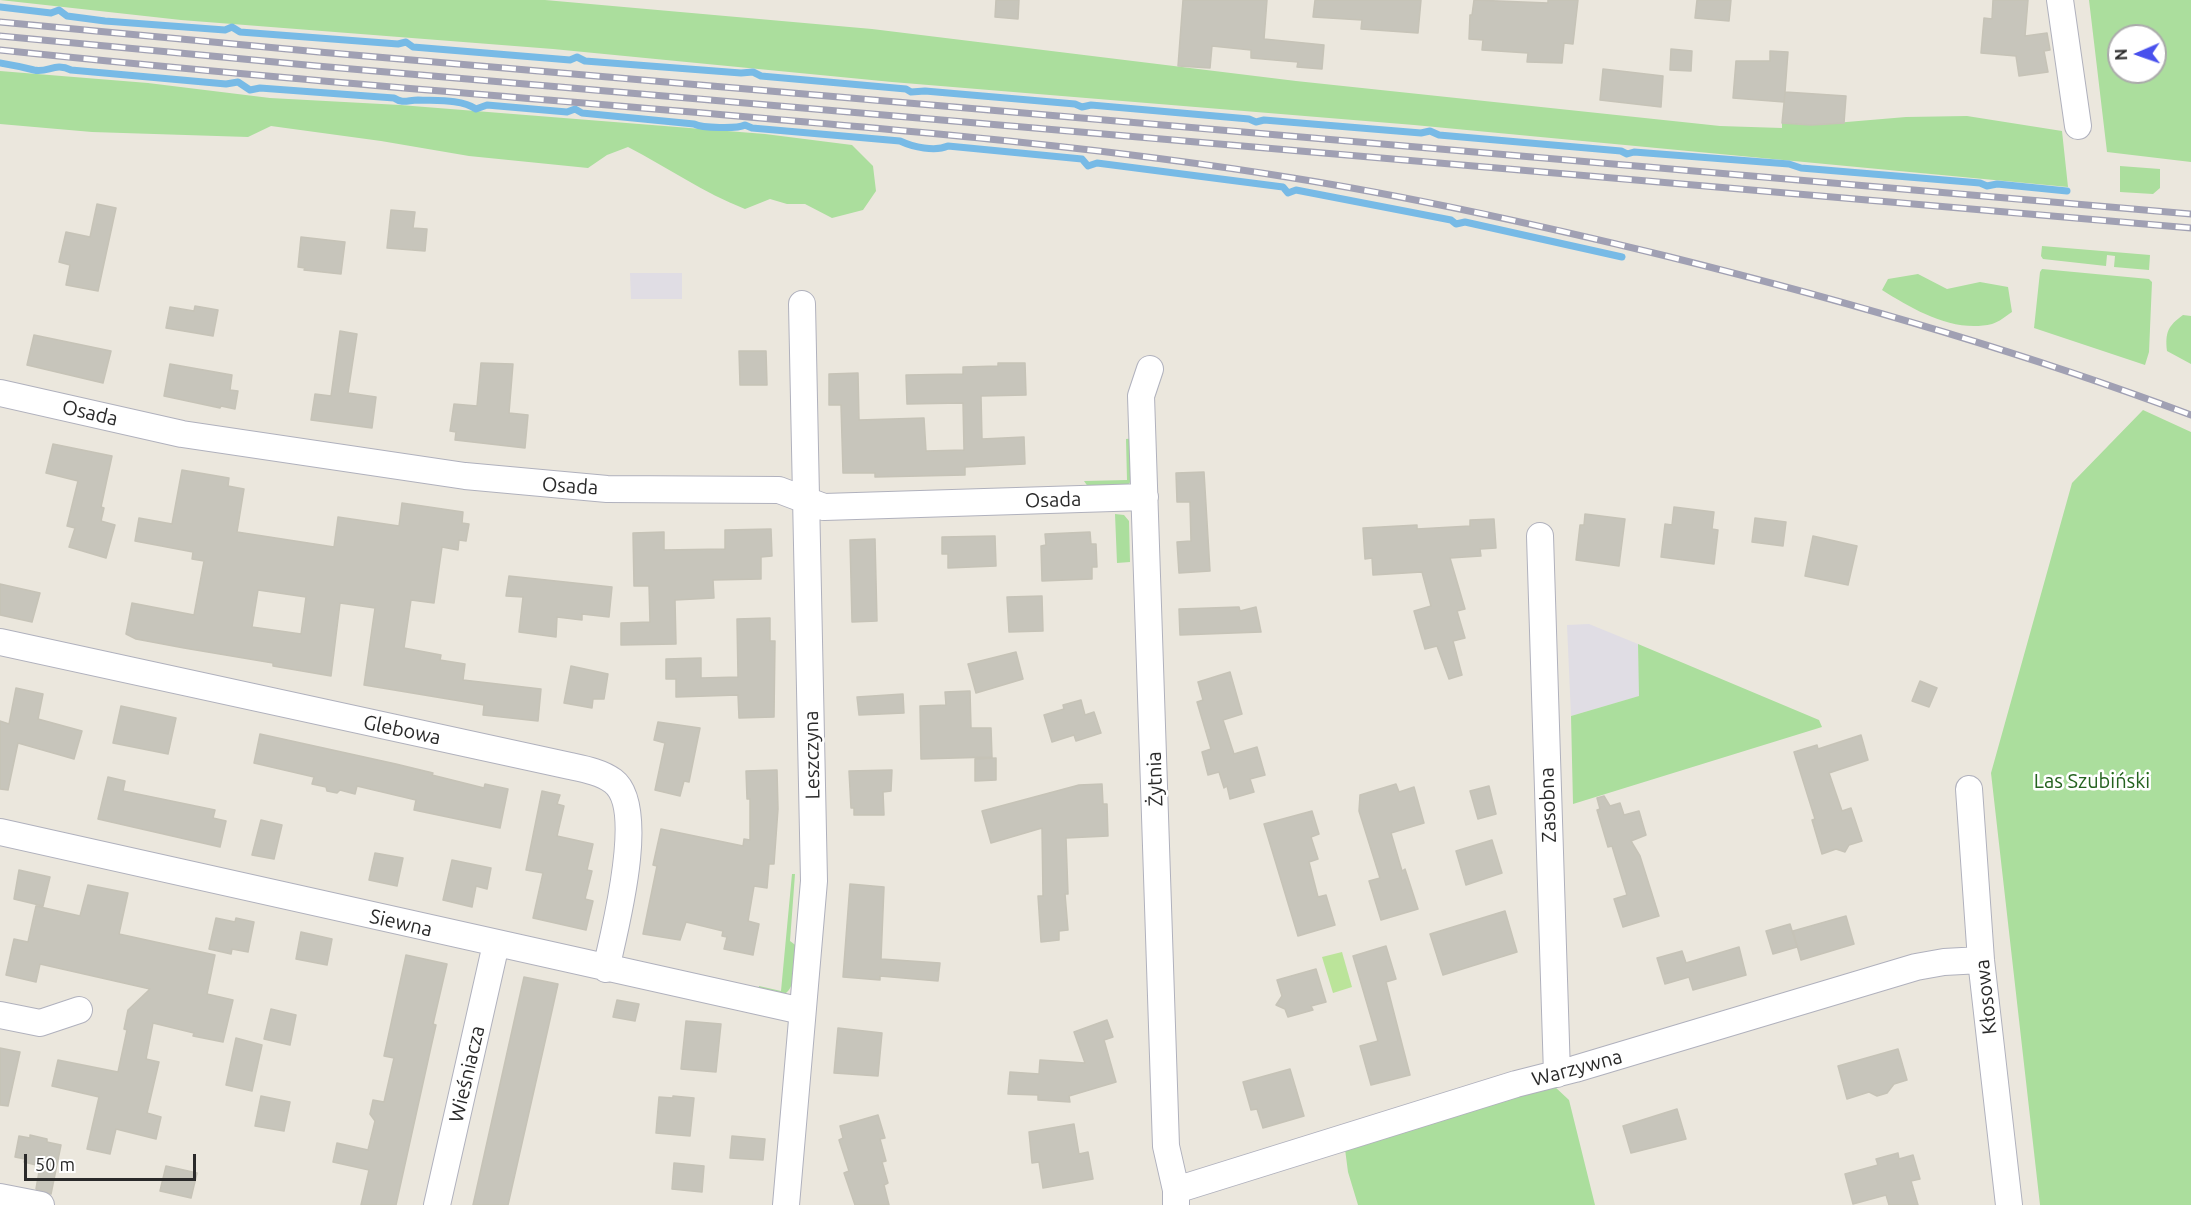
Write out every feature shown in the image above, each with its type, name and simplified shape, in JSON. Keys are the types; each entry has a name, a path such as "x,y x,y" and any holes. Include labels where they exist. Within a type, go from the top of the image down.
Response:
{"street":[{"path":"2060,0 2078,126"},
{"name":"Leszczyna","path":"786,1205 814,862 802,304"},
{"name":"Żytnia","path":"1150,369 1142,396 1145,497 1166,1146 1176,1197"},
{"name":"Osada","path":"0,393 182,434 465,476 521,482 615,489 773,490 830,507 1145,497"},
{"name":"Zasobna","path":"1540,536 1557,1074"},
{"name":"Glebowa","path":"0,642 578,768 614,782 625,799 627,859 626,877 606,969"},
{"name":"Kłosowa","path":"1969,789 1982,960 2009,1205"},
{"name":"Siewna","path":"0,832 802,1011"},
{"name":"Wieśniacza","path":"437,1205 496,944"},
{"name":"Warzywna","path":"1176,1197 1515,1084 1557,1074 1916,967 1944,962 1982,960"},
{"path":"0,1015 40,1023 79,1010"},
{"path":"0,1197 41,1205"}],"shaded area":[{"path":"630,273 682,273 682,299 631,299"},
{"path":"1589,624 1638,644 1640,696 1571,716 1567,625"}],"green space":[{"path":"0,0 545,0 872,29 1296,81 1720,126 1782,128 1782,123 1811,125 1906,117 1967,116 2062,131 2068,187 1414,125 892,82 553,49 181,20"},
{"path":"2089,0 2191,0 2191,162 2107,152"},
{"path":"0,71 148,83 270,98 400,105 765,134 852,145 873,166 876,191 863,210 832,218 805,204 787,204 770,199 745,209 700,188 628,147 607,155 588,168 469,156 271,126 248,137 92,132 0,124"},
{"path":"2120,166 2160,169 2160,188 2153,194 2120,192"},
{"path":"2042,246 2150,255 2149,270 2114,267 2115,256 2107,255 2106,266 2043,259"},
{"path":"2042,269 2149,279 2152,282 2149,352 2145,365 2034,328"},
{"path":"1918,274 1947,289 1980,282 2008,287 2012,312 1992,324 1963,325 1934,318 1882,290 1888,279"},
{"path":"2183,315 2191,316 2191,364 2167,351 2169,330"},
{"name":"Las Szubiński","path":"2143,410 2191,432 2191,1205 2040,1205 1991,773 2072,483"},
{"path":"1136,438 1133,479 1125,488 1091,491 1084,481 1127,480 1126,439"},
{"path":"1115,514 1124,515 1129,521 1130,562 1117,563"},
{"path":"1638,644 1819,720 1822,727 1573,804 1571,716 1639,696"},
{"path":"792,874 795,874 790,941 798,947 796,967 793,982 787,993 777,995 759,990 759,986 781,991"},
{"path":"1342,952 1352,987 1333,993 1322,957"},
{"path":"1554,1086 1569,1100 1595,1205 1358,1205 1348,1172 1345,1149"}],"building":[{"path":"996,0 1019,0 1018,19 995,17"},
{"path":"1183,0 1267,0 1264,39 1324,45 1322,69 1297,67 1298,62 1251,58 1251,50 1212,46 1210,68 1178,66"},
{"path":"1315,0 1421,0 1418,33 1361,29 1362,20 1313,17"},
{"path":"1474,0 1548,3 1548,0 1578,0 1573,44 1564,43 1562,63 1527,62 1528,53 1482,50 1483,40 1469,39 1470,15 1472,15"},
{"path":"1697,0 1731,0 1729,21 1695,18"},
{"path":"1993,0 2028,0 2025,36 2047,33 2050,50 2044,51 2048,72 2019,76 2016,56 1981,53 1984,18 1992,19"},
{"path":"1671,49 1692,51 1691,71 1670,70"},
{"path":"1770,51 1788,52 1785,92 1846,96 1844,123 1811,125 1782,123 1785,93 1784,102 1733,98 1736,61 1770,61"},
{"path":"1603,69 1663,76 1661,107 1600,100"},
{"path":"97,204 116,208 98,291 66,285 70,265 59,262 66,232 90,237"},
{"path":"391,210 415,212 413,228 427,229 425,251 387,248"},
{"path":"301,237 345,242 341,274 304,270 305,268 298,267"},
{"path":"195,306 218,310 213,336 166,328 170,307 194,311"},
{"path":"340,331 357,334 348,393 376,397 372,428 311,420 315,394 331,396"},
{"path":"34,335 111,351 103,383 27,365"},
{"path":"739,351 766,351 767,385 740,385"},
{"path":"481,363 513,364 509,413 528,415 525,448 455,440 456,432 450,431 454,404 477,406"},
{"path":"998,363 1025,363 1026,395 981,396 982,439 1024,437 1025,464 965,467 965,475 875,477 875,473 843,473 841,405 829,405 829,374 858,373 859,420 924,418 926,451 964,450 963,403 907,404 906,375 963,374 963,367 998,366"},
{"path":"170,364 232,375 230,390 238,391 235,409 164,396"},
{"path":"53,444 112,456 101,507 104,508 101,521 115,525 106,558 69,547 75,528 67,526 78,481 46,473"},
{"path":"182,470 229,478 228,486 244,489 237,532 334,547 338,517 399,526 402,503 463,512 462,523 469,524 466,541 459,540 458,550 442,547 434,603 411,600 404,648 441,655 440,660 465,664 463,680 541,689 538,721 483,715 484,705 364,685 375,608 340,603 331,676 273,666 273,663 136,639 126,634 132,603 194,615 204,561 192,559 193,552 135,541 139,518 172,524","holes":["258,590 306,597 301,634 252,627"]},
{"path":"1204,472 1210,571 1179,573 1177,542 1191,541 1190,502 1177,502 1176,473"},
{"path":"1674,507 1714,512 1712,529 1718,530 1714,564 1661,557 1665,524 1672,525"},
{"path":"1585,514 1625,519 1619,566 1576,560 1580,525 1584,525"},
{"path":"1755,518 1786,522 1783,546 1752,542"},
{"path":"1494,519 1496,548 1480,549 1481,556 1450,558 1465,609 1457,611 1465,638 1453,641 1462,675 1449,679 1437,646 1425,649 1414,611 1431,606 1422,572 1373,575 1372,558 1365,559 1363,528 1417,525 1417,529 1470,526 1470,520"},
{"path":"771,529 772,556 761,557 761,579 713,580 714,598 675,600 676,644 621,645 621,623 650,622 649,586 634,586 633,533 664,532 664,550 725,549 725,530"},
{"path":"1090,532 1091,544 1096,544 1097,567 1092,567 1092,579 1042,581 1041,546 1046,545 1045,534"},
{"path":"995,536 996,566 948,568 948,554 942,554 942,537"},
{"path":"1813,536 1857,546 1848,585 1805,576"},
{"path":"875,539 877,621 852,622 850,540"},
{"path":"509,576 612,587 609,617 582,614 582,620 557,617 556,637 519,632 523,597 506,596"},
{"path":"0,584 40,593 32,622 0,615"},
{"path":"1042,596 1043,631 1009,632 1007,597"},
{"path":"1239,607 1240,611 1256,607 1261,632 1180,635 1179,609"},
{"path":"770,618 770,641 775,641 774,717 739,718 738,695 676,697 676,679 666,679 666,659 701,658 701,678 738,677 737,619"},
{"path":"1016,652 1023,679 976,693 968,664"},
{"path":"571,666 608,674 604,699 593,699 592,708 564,703"},
{"path":"1230,672 1242,714 1223,720 1234,754 1257,747 1265,775 1250,779 1254,792 1230,799 1227,786 1224,788 1219,772 1208,775 1202,752 1211,749 1197,702 1203,700 1198,682"},
{"path":"1920,681 1937,688 1929,707 1912,701"},
{"path":"16,688 43,694 38,719 82,731 74,759 18,743 8,790 0,789 0,721 9,724"},
{"path":"970,691 971,728 991,728 992,757 921,759 920,706 946,705 945,692"},
{"path":"903,694 904,713 859,715 857,697"},
{"path":"1081,700 1085,715 1094,712 1101,733 1076,741 1074,735 1052,742 1044,715 1064,709 1063,705"},
{"path":"121,706 176,718 168,754 113,743"},
{"path":"658,722 700,728 689,782 684,781 680,796 655,790 665,743 654,740"},
{"path":"260,734 396,764 484,788 485,784 508,789 500,828 414,810 416,800 357,786 355,794 340,790 337,793 327,791 326,787 312,784 314,777 254,763"},
{"path":"1861,735 1868,760 1829,773 1842,811 1851,808 1862,841 1849,845 1845,852 1836,849 1822,854 1812,820 1815,819 1794,752 1817,745 1818,749"},
{"path":"996,758 996,780 975,781 975,759"},
{"path":"777,770 778,809 774,864 769,864 767,888 754,886 748,921 759,924 753,955 724,949 727,937 722,936 723,931 686,922 680,940 643,934 657,866 653,865 661,829 743,846 744,839 750,840 750,799 747,799 746,771"},
{"path":"892,770 891,791 883,792 884,815 854,815 854,808 851,808 849,771"},
{"path":"108,777 125,781 123,791 215,810 213,818 226,821 220,847 98,819"},
{"path":"1102,784 1103,804 1107,804 1108,836 1066,838 1068,894 1065,894 1068,930 1059,931 1059,940 1041,942 1038,896 1043,896 1042,828 991,843 982,811 1079,785"},
{"path":"1396,784 1399,792 1414,787 1424,823 1391,833 1402,871 1405,869 1418,909 1381,920 1369,881 1380,878 1359,811 1360,795"},
{"path":"1489,786 1496,814 1478,819 1470,791"},
{"path":"542,791 560,795 557,804 564,806 557,836 593,844 587,870 592,871 585,899 593,901 586,930 533,918 543,873 526,870"},
{"path":"1604,796 1610,806 1620,803 1624,815 1639,811 1646,835 1631,841 1640,856 1659,916 1623,927 1614,899 1627,895 1612,846 1608,847 1597,810 1600,809 1597,798"},
{"path":"1312,811 1319,834 1311,837 1318,859 1309,862 1318,897 1326,895 1335,925 1298,936 1264,824"},
{"path":"261,820 282,825 274,859 252,855"},
{"path":"1492,840 1502,873 1466,885 1456,851"},
{"path":"375,853 403,858 397,886 369,880"},
{"path":"452,860 491,868 487,889 476,886 472,907 443,900"},
{"path":"19,870 50,877 43,906 14,899"},
{"path":"850,884 884,887 881,959 940,963 938,981 880,976 880,980 843,977"},
{"path":"88,885 128,893 119,934 215,955 207,994 233,1000 223,1042 193,1036 194,1033 153,1023 146,1059 159,1062 147,1113 161,1117 156,1139 116,1129 110,1154 87,1149 99,1097 52,1086 58,1060 118,1072 127,1030 124,1029 128,1010 150,989 40,964 36,982 6,975 14,939 28,942 36,906 80,916"},
{"path":"1505,911 1517,952 1443,975 1430,934"},
{"path":"1846,916 1854,944 1801,960 1793,931"},
{"path":"216,918 235,922 236,918 254,922 248,952 232,949 231,954 209,949"},
{"path":"1790,924 1797,947 1773,954 1766,931"},
{"path":"301,932 332,939 327,965 296,959"},
{"path":"1386,946 1396,979 1386,982 1410,1075 1371,1085 1360,1046 1378,1041 1353,956"},
{"path":"1739,947 1746,975 1693,990 1689,977 1665,984 1657,958 1682,951 1686,963"},
{"path":"406,955 447,964 433,1024 436,1025 396,1205 361,1205 369,1170 333,1162 337,1143 368,1150 375,1121 370,1114 373,1100 384,1102 394,1058 384,1056"},
{"path":"1316,969 1326,1002 1311,1006 1313,1010 1288,1017 1285,1009 1276,1005 1282,996 1277,980"},
{"path":"524,977 558,984 508,1205 473,1205"},
{"path":"617,1000 639,1004 635,1021 613,1017"},
{"path":"271,1009 296,1015 290,1045 264,1039"},
{"path":"1107,1020 1113,1037 1104,1040 1116,1082 1069,1096 1070,1102 1038,1100 1038,1095 1008,1094 1010,1072 1039,1074 1040,1060 1085,1063 1074,1032"},
{"path":"686,1021 721,1024 716,1072 681,1069"},
{"path":"838,1028 882,1033 878,1076 834,1073"},
{"path":"236,1038 262,1045 252,1091 226,1085"},
{"path":"0,1048 20,1052 8,1106 0,1105"},
{"path":"1898,1049 1907,1080 1894,1084 1887,1093 1877,1096 1869,1092 1847,1099 1838,1066"},
{"path":"1290,1069 1304,1116 1263,1128 1257,1109 1251,1110 1243,1082"},
{"path":"261,1096 290,1102 284,1131 255,1126"},
{"path":"673,1096 694,1098 690,1136 656,1133 659,1097 673,1098"},
{"path":"1677,1109 1686,1139 1631,1153 1623,1126"},
{"path":"878,1115 885,1138 880,1139 886,1161 882,1162 888,1183 884,1185 889,1205 855,1205 844,1173 849,1171 839,1140 843,1138 840,1126"},
{"path":"1074,1124 1079,1154 1088,1152 1093,1179 1043,1188 1039,1162 1032,1163 1029,1132"},
{"path":"30,1135 61,1145 51,1194 36,1189 40,1166 15,1157 19,1136 30,1138"},
{"path":"732,1136 765,1139 763,1160 730,1158"},
{"path":"1898,1153 1899,1159 1913,1155 1920,1179 1911,1181 1918,1205 1889,1205 1886,1195 1853,1204 1845,1174 1878,1165 1876,1159"},
{"path":"674,1163 704,1166 702,1192 672,1189"},
{"path":"166,1166 197,1173 191,1198 160,1191"}],"waterway":[{"path":"0,7 51,13 59,10 67,16 105,21 225,30 232,27 240,32 398,44 406,42 413,47 570,60 577,57 585,61 753,72 761,76 906,89 911,92 925,91 1075,104 1082,107 1091,105 1249,119 1256,122 1264,120 1421,133 1430,131 1439,135 1621,151 1627,154 1634,152 1789,164 1801,168 1980,183 1987,186 1997,184 2067,191"},
{"path":"0,63 39,71 60,67 71,70 226,84 238,82 250,90 260,88 394,98 403,101 448,101 476,109 487,105 567,112 575,109 582,113 712,127 745,125 752,128 900,141 924,148 937,149 948,146 1082,159 1088,166 1097,163 1283,187 1288,193 1296,190 1451,220 1456,224 1465,222 1622,257"}],"railway":[{"path":"0,22 319,52 2191,214"},
{"path":"0,36 317,66 2191,228"},
{"path":"0,50 276,77 946,135 1085,149 1293,178 1480,213 1732,273 1996,348 2191,415"}]}
